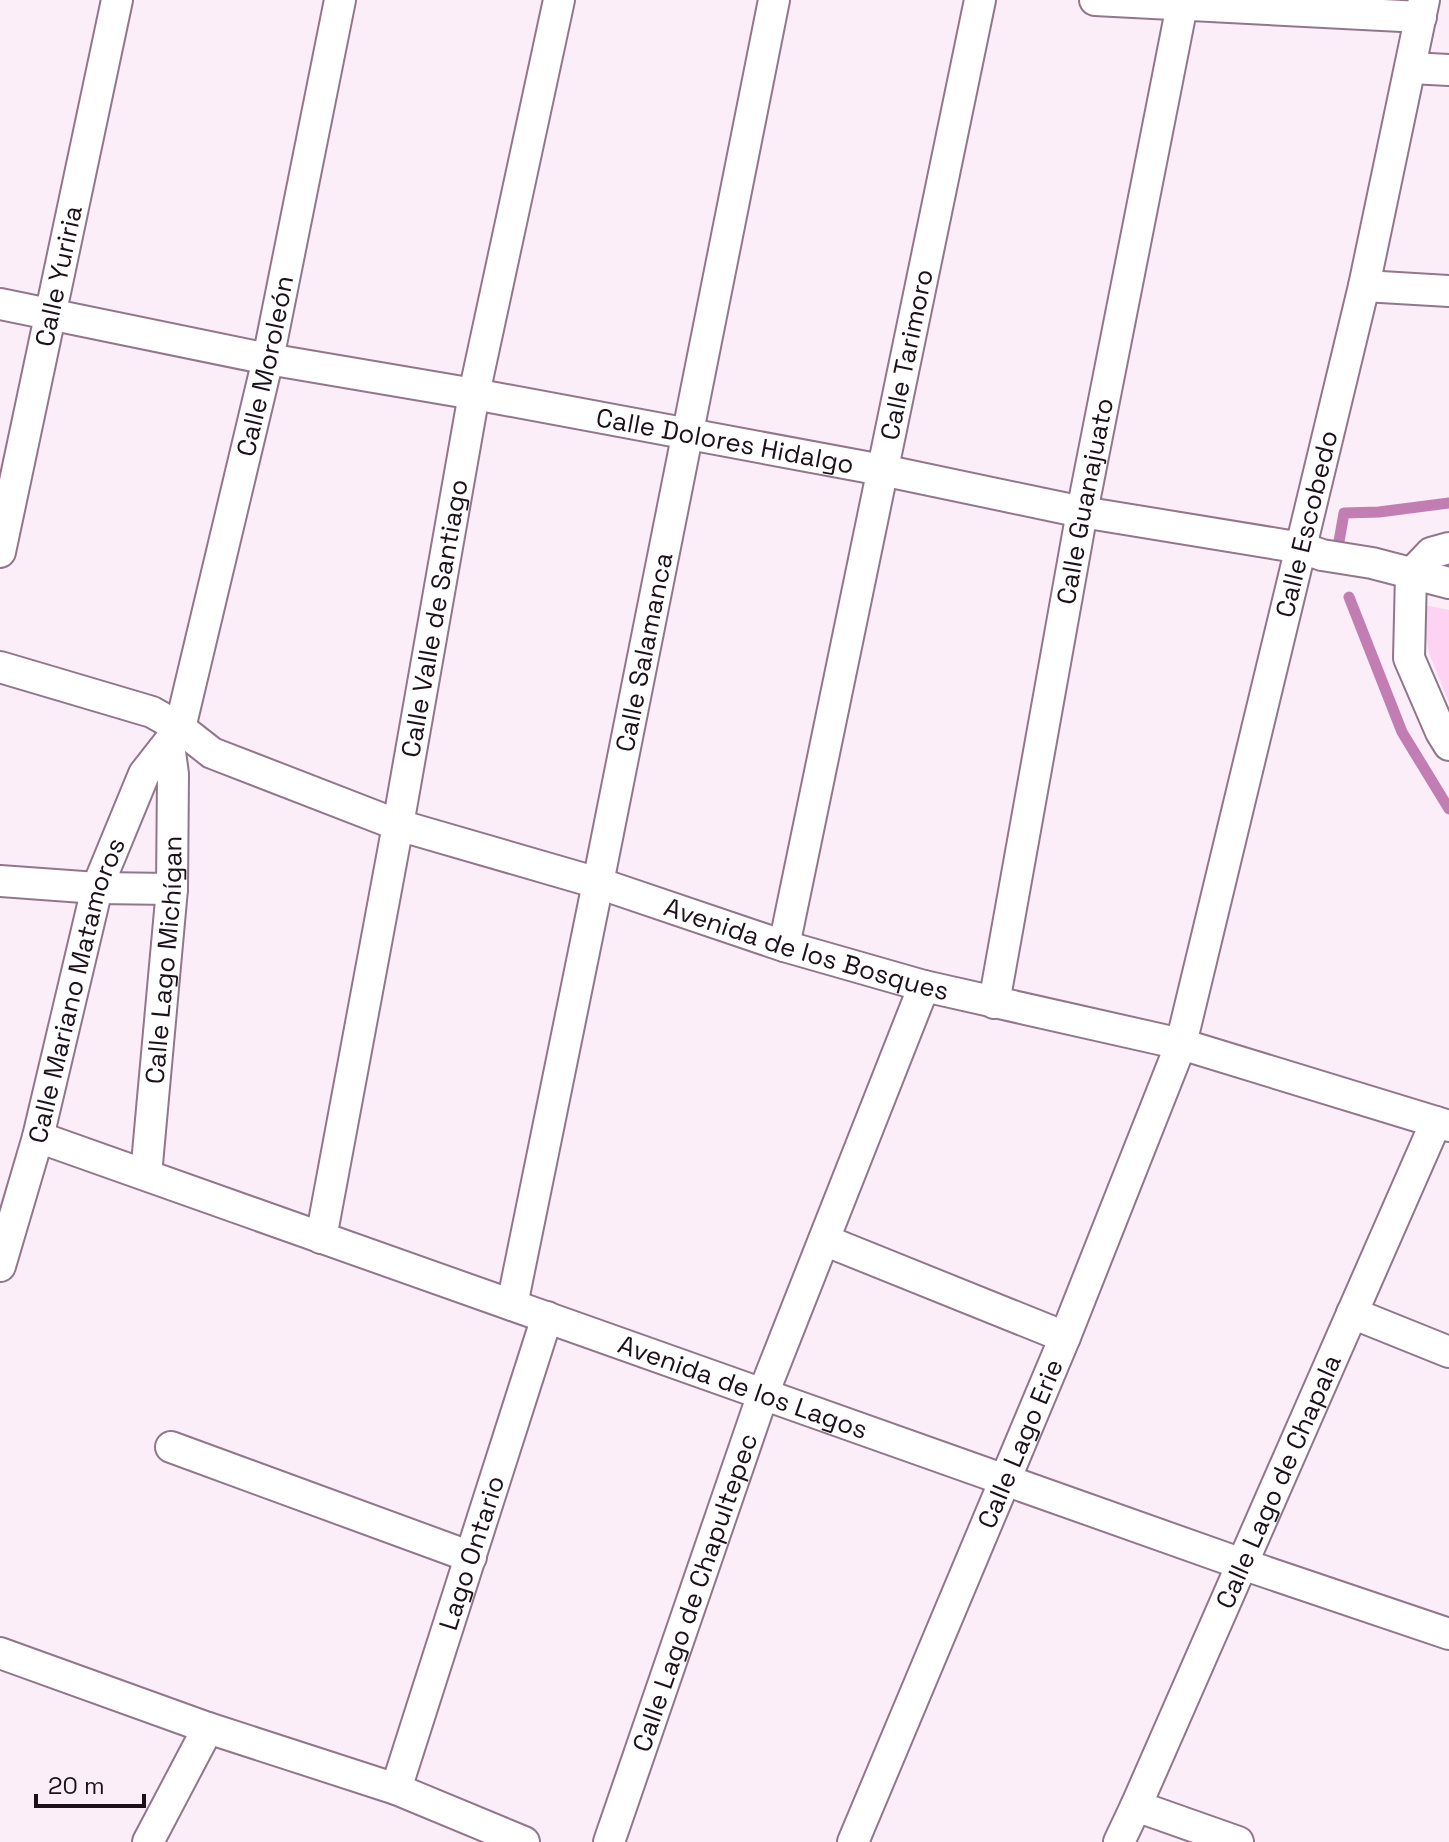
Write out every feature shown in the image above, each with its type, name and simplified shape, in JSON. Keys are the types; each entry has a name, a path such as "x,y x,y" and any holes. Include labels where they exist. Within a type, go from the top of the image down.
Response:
{"street":[{"name":"Calle Yuriria","path":"0,552 117,0"},
{"name":"Calle Moroleón","path":"175,736 268,359 340,0"},
{"name":"Calle Valle de Santiago","path":"321,1238 474,394 559,0"},
{"name":"Calle Salamanca","path":"512,1305 774,0"},
{"name":"Calle Tarimoro","path":"784,946 980,0"},
{"path":"1095,0 1423,8"},
{"name":"Calle Guanajuato","path":"994,1003 1082,512 1183,2"},
{"name":"Calle Escobedo","path":"1181,1044 1364,286 1423,8"},
{"path":"1411,68 1449,70"},
{"path":"1364,286 1449,291"},
{"name":"Calle Dolores Hidalgo","path":"0,304 268,359 882,470 1082,512 1302,548 1449,583"},
{"path":"1449,548 1431,553 1411,574 1409,658 1449,745"},
{"name":"Avenida de los Bosques","path":"0,667 152,712 175,736 212,753 398,825 598,883 784,946 924,986 1181,1044 1442,1124"},
{"name":"Calle Mariano Matamoros","path":"0,1266 38,1137 97,888 144,774 175,736"},
{"name":"Calle Lago Michígan","path":"146,1175 172,889 175,736"},
{"path":"0,881 97,888 172,889"},
{"name":"Calle Lago de Chapultepec","path":"609,1842 763,1394 924,986"},
{"name":"Calle Lago Erie","path":"853,1842 1065,1337 1181,1044"},
{"name":"Calle Lago de Chapala","path":"1119,1842 1352,1313 1442,1124"},
{"name":"Avenida de los Lagos","path":"38,1137 1242,1564 1449,1634"},
{"path":"824,1240 1065,1337"},
{"path":"1352,1313 1449,1352"},
{"name":"Lago Ontario","path":"396,1789 547,1317"},
{"path":"171,1447 471,1557"},
{"path":"0,1653 208,1728 396,1789 524,1842"},
{"path":"148,1842 208,1728"},
{"path":"1136,1806 1238,1842"}],"shaded area":[{"path":"1420,604 1449,610 1449,703 1429,653"}],"waterway":[{"path":"1338,547 1344,513 1449,503"},
{"path":"1349,597 1402,732 1449,809"}]}
